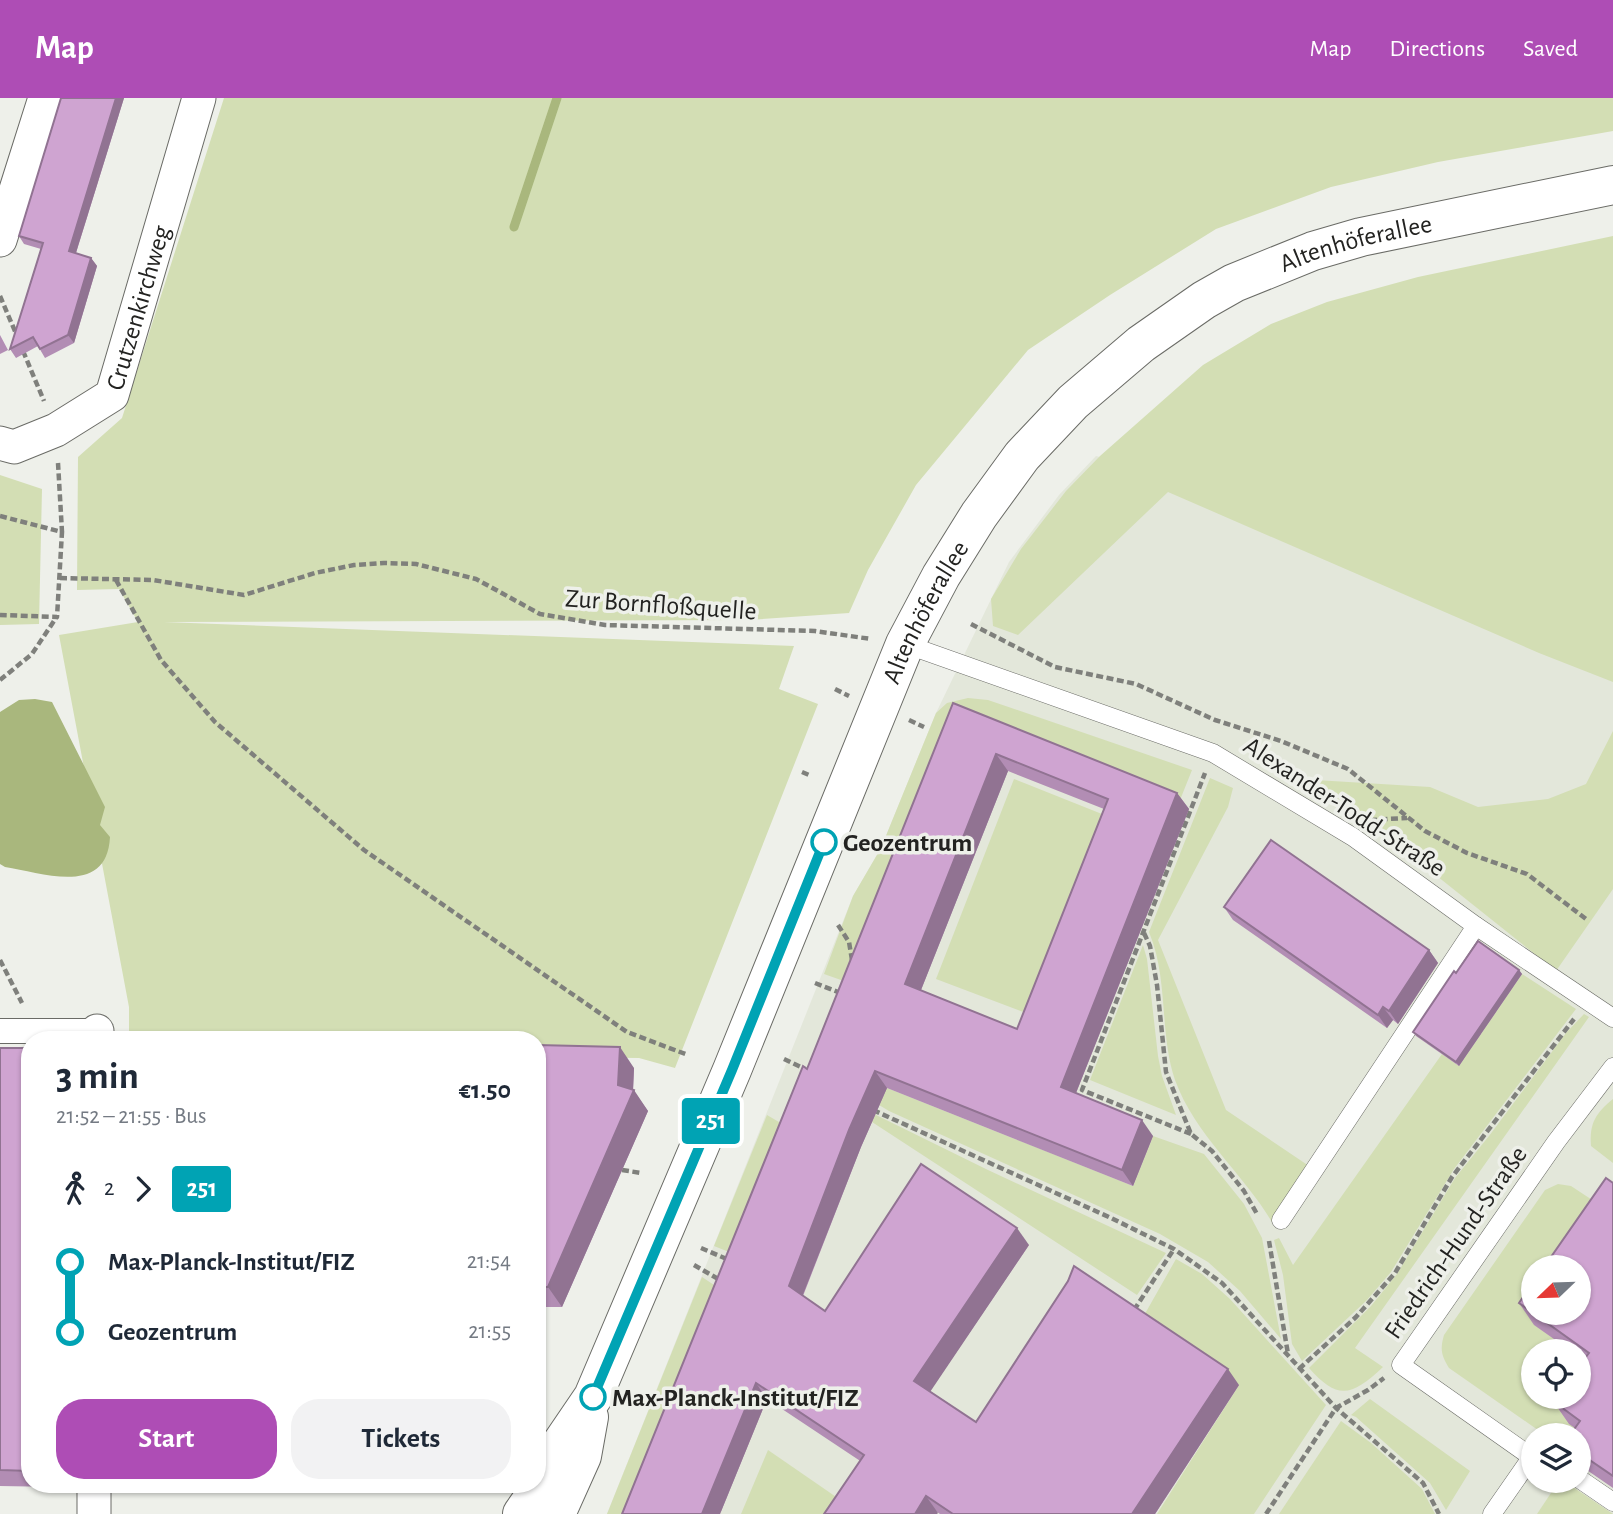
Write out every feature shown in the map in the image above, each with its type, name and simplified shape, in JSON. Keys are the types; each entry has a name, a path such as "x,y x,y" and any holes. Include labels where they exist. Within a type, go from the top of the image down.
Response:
{"street":[{"path":"0,240 45,98"},
{"name":"Crutzenkirchweg","path":"0,443 13,447 55,430 112,395 199,98"},
{"name":"Altenhöferallee","path":"546,1466 593,1397 732,1070 905,644 979,515 1022,456 1073,402 1141,344 1203,300 1266,269 1361,237 1613,185"},
{"name":"Altenhöferallee","path":"556,1514 582,1456 593,1397"},
{"path":"94,1493 94,1514"},
{"name":"Altenhöferallee","path":"522,1514 534,1493"}],"lane":[{"name":"Alexander-Todd-Straße","path":"905,644 1213,752 1353,837 1476,926 1613,1018"},
{"path":"1274,1227 1476,926"},
{"name":"Friedrich-Hund-Straße","path":"1521,1450 1401,1364 1556,1142 1613,1068"},
{"name":"Friedrich-Hund-Straße","path":"1492,1514 1521,1473"},
{"path":"1591,1487 1613,1502"}],"path":[{"path":"0,516 62,532 57,617 32,654 0,680"},
{"name":"Zur Bornfloßquelle","path":"60,578 153,580 244,595 316,573 354,565 416,564 476,579 540,614 605,625 815,631 856,637"},
{"path":"116,579 161,660 215,722 364,850 627,1032 688,1055"},
{"path":"0,615 57,617"},
{"path":"971,624 1055,667 1136,684 1215,720 1281,741 1348,769 1425,831 1467,852 1527,874 1586,919"},
{"path":"1213,752 1080,1089 1191,1134 1212,1151 1244,1191 1262,1223"},
{"path":"802,772 809,775"},
{"path":"838,925 849,942 853,959 850,971"},
{"path":"1144,932 1150,946 1157,985 1166,1072 1191,1134"},
{"path":"0,960 23,1006 7,1031"},
{"path":"814,983 853,998"},
{"path":"845,995 847,983"},
{"path":"1299,1369 1356,1317 1395,1273 1451,1177 1588,1001"},
{"path":"784,1059 808,1070"},
{"path":"863,1104 1174,1249 1222,1283 1336,1408 1423,1483 1439,1514"},
{"path":"622,1170 642,1173"},
{"path":"1274,1227 1288,1355"},
{"path":"701,1248 731,1261"},
{"path":"1132,1313 1174,1249"},
{"path":"694,1265 723,1282"},
{"path":"1266,1514 1336,1408 1368,1390 1401,1364"}],"shaded area":[{"path":"224,98 1613,98 1613,131 1438,162 1331,187 1216,229 1028,350 916,485 868,570 849,613 748,620 164,622 794,646 779,689 818,704 675,1068 639,1058 546,1057 546,1031 129,1031 129,1007 59,635 138,622 119,589 77,590 78,457 122,418"},
{"path":"1613,236 1613,682 1539,653 1168,492 1018,635 993,626 991,599 1021,549 1066,491 1100,456 1203,365 1271,324 1327,302 1418,277"},
{"path":"1096,456 1445,548 1613,615 1613,1514 607,1514 853,896 881,848 936,713 1009,562 1059,495"},
{"path":"0,475 42,489 39,624 0,625"},
{"path":"968,698 988,700 1192,770 1178,805 965,720 858,986 824,974 853,896 881,848 936,713 947,703"},
{"path":"19,700 52,702 105,807 100,825 110,837 106,856 98,868 85,874 54,876 0,864 0,712"},
{"path":"1613,731 1613,889 1556,971 1388,837 1283,778 1430,787 1478,807 1548,799 1586,784"},
{"path":"1210,778 1233,788 1228,807 1158,940 1226,1110 1309,1166 1272,1222 1207,1136 1184,1100 1175,1080 1167,1044 1159,969 1149,932"},
{"path":"1014,779 1112,818 1034,1016 936,979"},
{"path":"1143,945 1158,1056 1176,1115 1090,1080"},
{"path":"1522,974 1576,1009 1454,1169 1391,1272 1367,1300 1302,1361 1292,1344 1283,1275 1274,1240 1279,1238 1293,1265 1442,1054 1459,1066"},
{"path":"1584,1014 1589,1017 1355,1348 1383,1367 1354,1389 1345,1391 1328,1386 1309,1368 1371,1306 1397,1274 1455,1178 1566,1033"},
{"path":"827,1064 1133,1186 1153,1136 1204,1154 1244,1204 1262,1238 1281,1339 1240,1291 1208,1262 1160,1234 889,1111 826,1073"},
{"path":"1613,1099 1613,1163 1591,1146 1591,1131 1595,1119"},
{"path":"874,1114 1166,1253 1137,1295 872,1122"},
{"path":"767,1115 796,1132 744,1258 714,1246"},
{"path":"1558,1184 1571,1186 1612,1213 1583,1255 1521,1255 1521,1325 1535,1325 1554,1339 1521,1339 1521,1409 1585,1409 1571,1423 1528,1423 1449,1368 1442,1352 1444,1335 1545,1190"},
{"path":"1176,1259 1202,1274 1230,1299 1326,1405 1254,1514 1157,1514 1239,1385 1142,1319"},
{"path":"702,1277 729,1295 641,1514 607,1514"},
{"path":"1591,1365 1613,1381 1591,1403"},
{"path":"1370,1399 1470,1471 1446,1510 1430,1483 1351,1415"},
{"path":"1341,1421 1371,1443 1422,1489 1435,1514 1279,1514"},
{"path":"768,1450 842,1501 834,1514 741,1514"},
{"path":"1551,1493 1582,1493 1613,1514 1537,1514"}],"building":[{"path":"61,98 116,98 69,251 91,258 68,335 40,349 33,337 10,349 43,243 19,236"},
{"path":"953,703 1177,793 1061,1087 1142,1120 1122,1170 875,1071 849,1130 789,1286 825,1311 921,1164 1017,1228 914,1381 976,1422 1068,1281 1074,1266 1228,1369 1132,1514 953,1514 926,1496 915,1514 824,1514 864,1455 756,1383 702,1514 622,1514 803,1066 807,1069","holes":["996,754 1108,799 1017,1029 905,984"]},
{"path":"1271,840 1429,950 1389,1011 1383,1007 1378,1015 1224,907"},
{"path":"1478,941 1519,970 1456,1062 1413,1032"},
{"path":"546,1045 620,1047 618,1085 634,1090 548,1287"},
{"path":"0,1048 21,1048 21,1471 0,1470"},
{"path":"1606,1178 1613,1183 1613,1476 1591,1461 1591,1423 1579,1423 1580,1421 1564,1409 1591,1409 1591,1339 1569,1339 1550,1325 1591,1325 1591,1255 1552,1255"}],"waterway":[{"path":"514,227 557,98"}],"bus line":[{"name":"251","path":"593,1397 732,1070 824,842"}],"place":[{"name":"Geozentrum","path":"824,842"},
{"name":"Max-Planck-Institut/FIZ","path":"593,1397"}]}
